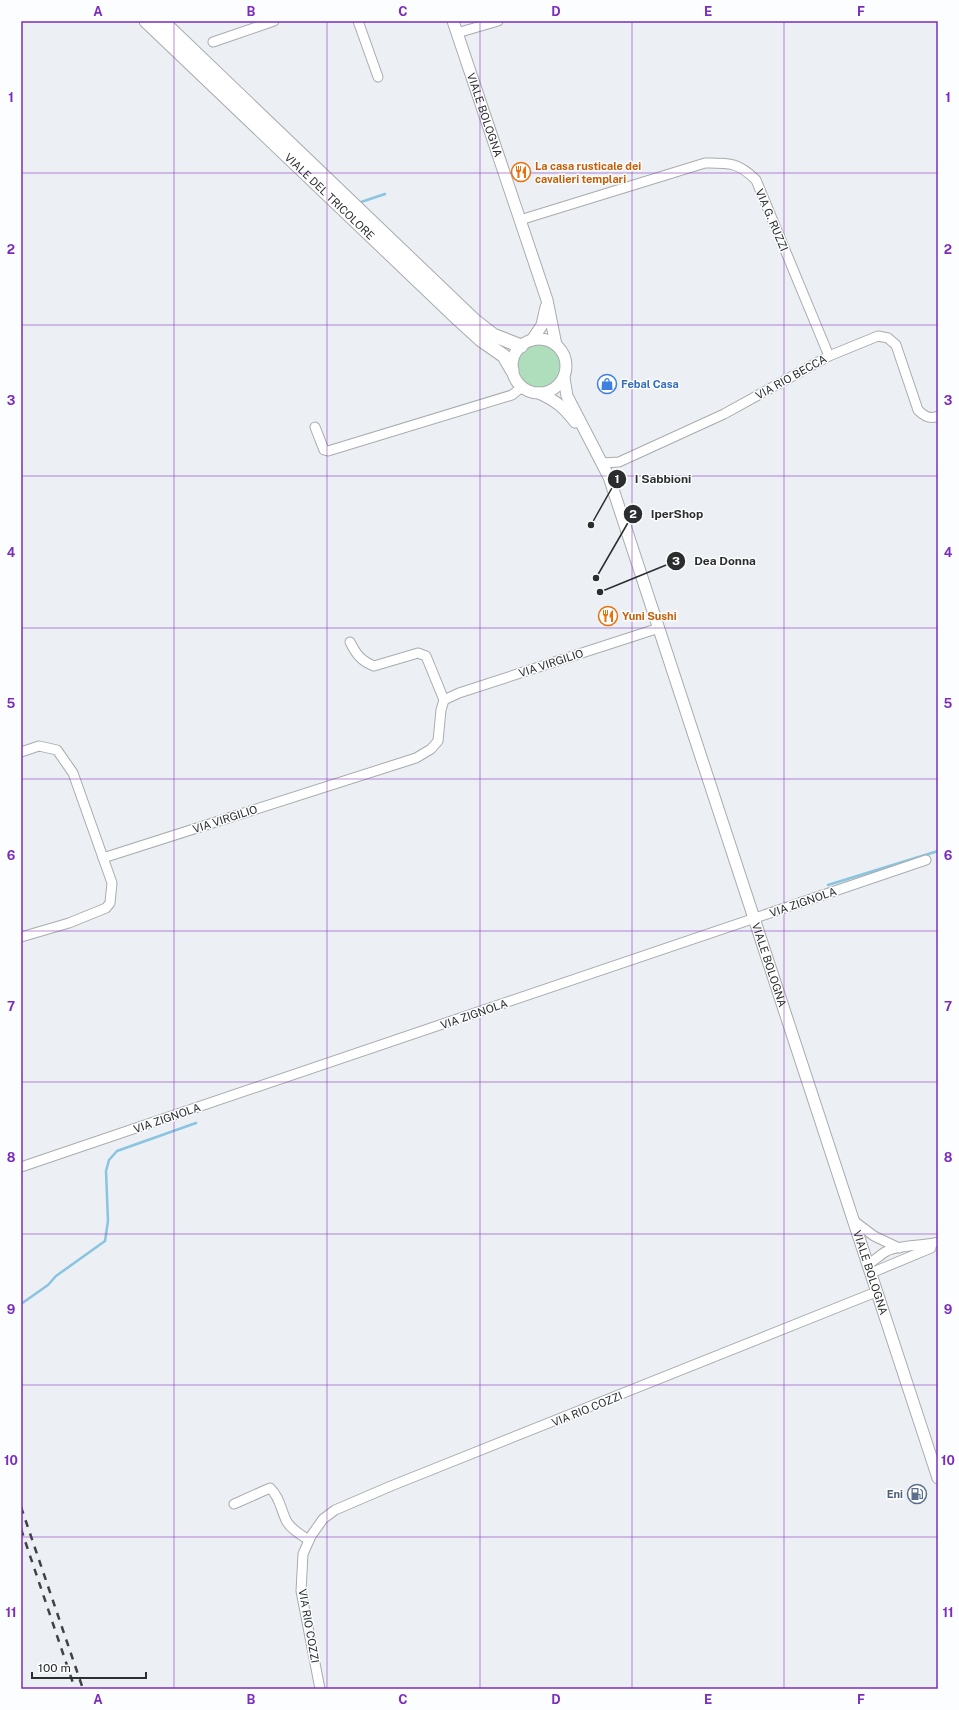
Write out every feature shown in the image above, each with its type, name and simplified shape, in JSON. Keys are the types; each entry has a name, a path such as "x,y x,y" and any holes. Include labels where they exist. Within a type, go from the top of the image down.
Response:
{"highway":[{"name":"VIALE DEL TRICOLORE","path":"146,21 458,320 481,340 504,356 512,370"},
{"name":"VIALE DEL TRICOLORE","path":"162,21 475,322 493,335 526,343"}],"main road":[{"name":"VIALE BOLOGNA","path":"453,21 547,300 556,345"},
{"name":"VIALE BOLOGNA","path":"526,343 542,325 546,314 547,300"},
{"path":"539,393 551,391 556,388 564,378 566,372 566,360 564,354 556,345 549,341 540,339 526,343 514,357 512,370 514,377 522,387 555,400 568,412 600,458"},
{"path":"564,378 567,396 600,458"},
{"name":"VIALE BOLOGNA","path":"600,458 609,477 938,1478"}],"street":[{"path":"213,42 274,21"},
{"path":"358,21 378,76"},
{"path":"457,33 498,21"},
{"name":"VIA G. RUZZI","path":"520,220 705,163 726,163 744,169 756,180 829,356"},
{"name":"VIA RIO BECCA","path":"600,458 619,462 724,414 829,356 878,336 888,338 896,345 918,410 924,416 933,418 938,416"},
{"path":"315,427 324,450 328,451 512,395 522,387"},
{"name":"VIA VIRGILIO","path":"103,858 416,758 431,749 438,741 441,710 444,700 459,693 659,628"},
{"path":"350,642 357,655 362,660 374,666 418,653 426,656 444,700"},
{"path":"21,752 39,746 57,750 73,773 112,884 110,903 106,908 69,923 21,937"},
{"name":"VIA ZIGNOLA","path":"21,1167 926,860"},
{"path":"854,1221 874,1236 899,1248"},
{"path":"870,1269 888,1250 938,1244"},
{"path":"870,1269 938,1244"},
{"name":"VIA RIO COZZI","path":"320,1689 301,1591 303,1554 309,1540 323,1519 335,1510 391,1486 876,1292"},
{"path":"234,1504 270,1488 275,1492 288,1523 309,1540"}],"green space":[{"path":"539,344 551,348 557,354 561,366 557,378 551,384 539,388 527,384 521,378 517,366 521,354 527,348"}],"waterway":[{"path":"361,202 385,194"},
{"path":"828,885 938,851"},
{"path":"21,1304 48,1285 56,1276 105,1241 108,1221 106,1171 109,1160 117,1151 196,1123"}],"railway":[{"path":"21,1507 83,1689"},
{"path":"21,1529 75,1689"}],"place":[{"name":"La casa rusticale dei cavalieri templari","path":"521,172"},
{"name":"Febal Casa","path":"607,384"},
{"name":"I Sabbioni","path":"591,525"},
{"name":"IperShop","path":"596,578"},
{"name":"Dea Donna","path":"600,592"},
{"name":"Yuni Sushi","path":"608,616"},
{"name":"Eni","path":"917,1494"}]}
